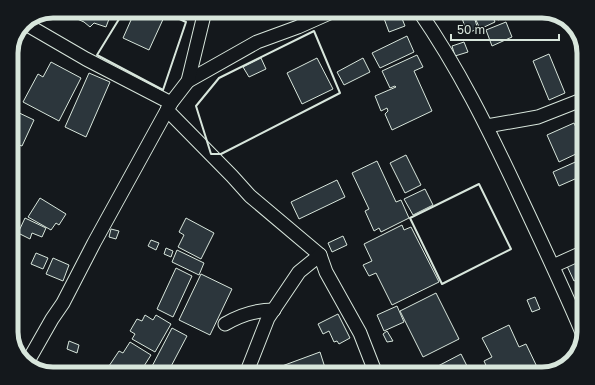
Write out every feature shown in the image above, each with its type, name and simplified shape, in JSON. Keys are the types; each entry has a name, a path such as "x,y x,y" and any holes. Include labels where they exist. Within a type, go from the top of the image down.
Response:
{"street":[{"path":"31,358 45,330 64,303 94,243 169,107 188,81 203,18"},
{"path":"188,81 257,42 298,28 319,18"},
{"path":"424,18 465,84 487,126 553,266 577,321"},
{"path":"30,27 169,107 250,196 320,255 326,272 360,333 373,367"},
{"path":"487,126 538,117 577,102"},
{"path":"249,367 268,318 299,272 320,255"},
{"path":"553,266 577,255"},
{"path":"225,324 238,316 263,310 274,310"}],"building":[{"path":"75,18 109,18 106,27 94,23 90,27 84,22"},
{"path":"132,18 164,18 149,50 123,38"},
{"path":"384,18 402,18 405,26 389,32"},
{"path":"462,18 474,18 478,29 467,33"},
{"path":"475,18 493,18 495,22 480,29"},
{"path":"506,22 512,37 492,46 486,30"},
{"path":"407,36 414,52 380,68 372,53"},
{"path":"464,42 468,52 455,56 452,46"},
{"path":"549,54 565,93 549,100 533,61"},
{"path":"417,55 423,67 414,71 432,111 392,130 385,114 388,111 387,108 381,111 375,96 396,87 390,88 382,71"},
{"path":"261,58 266,69 249,77 243,67"},
{"path":"317,58 333,89 302,104 287,73"},
{"path":"363,58 370,72 344,85 337,72"},
{"path":"51,62 81,78 59,121 23,102 38,74 43,77"},
{"path":"89,73 110,82 86,137 65,127"},
{"path":"18,112 34,120 22,146 18,145"},
{"path":"574,123 577,130 577,153 559,162 547,135"},
{"path":"406,155 421,185 405,193 390,163"},
{"path":"377,161 396,202 401,200 409,218 381,232 379,228 374,231 365,211 369,209 352,173"},
{"path":"577,161 577,178 559,186 553,172"},
{"path":"337,180 345,197 299,219 291,202"},
{"path":"425,189 433,205 413,215 404,199"},
{"path":"40,198 66,214 59,225 56,223 51,230 28,217"},
{"path":"25,218 46,228 42,237 32,233 30,239 18,233"},
{"path":"186,218 214,233 201,259 178,247 184,235 179,232"},
{"path":"402,225 404,230 411,227 439,282 392,305 376,273 369,276 363,265 372,261 364,244"},
{"path":"111,229 119,231 116,239 109,237"},
{"path":"343,236 347,245 332,252 328,243"},
{"path":"151,240 159,243 156,250 148,246"},
{"path":"166,248 173,251 171,257 164,254"},
{"path":"177,250 204,263 199,275 172,262"},
{"path":"36,253 48,258 43,269 31,264"},
{"path":"53,258 69,265 63,281 46,274"},
{"path":"577,261 577,280 574,281 567,266"},
{"path":"176,268 192,276 173,317 157,309"},
{"path":"201,274 232,289 210,335 179,320"},
{"path":"436,293 459,339 423,357 400,311"},
{"path":"535,297 540,309 532,312 527,300"},
{"path":"397,306 404,322 384,331 377,315"},
{"path":"338,314 350,338 339,344 337,341 334,342 329,331 323,334 318,324"},
{"path":"145,315 153,320 156,315 171,324 155,352 132,339 135,334 130,331 137,319 142,321"},
{"path":"509,325 519,347 526,344 537,367 487,367 484,361 492,357 482,338"},
{"path":"172,328 187,336 171,367 152,367"},
{"path":"387,331 393,341 387,342 383,334"},
{"path":"69,341 79,345 77,353 67,349"},
{"path":"130,342 151,355 143,367 109,366 119,351 123,353"},
{"path":"320,352 325,367 282,367"},
{"path":"461,354 468,367 439,367"}],"wall":[{"path":"120,18 97,55 163,90 186,22 177,18"},
{"path":"314,31 340,93 221,154 211,154 196,106 219,78 314,31"},
{"path":"479,184 511,249 442,284 410,218 479,184"}]}
